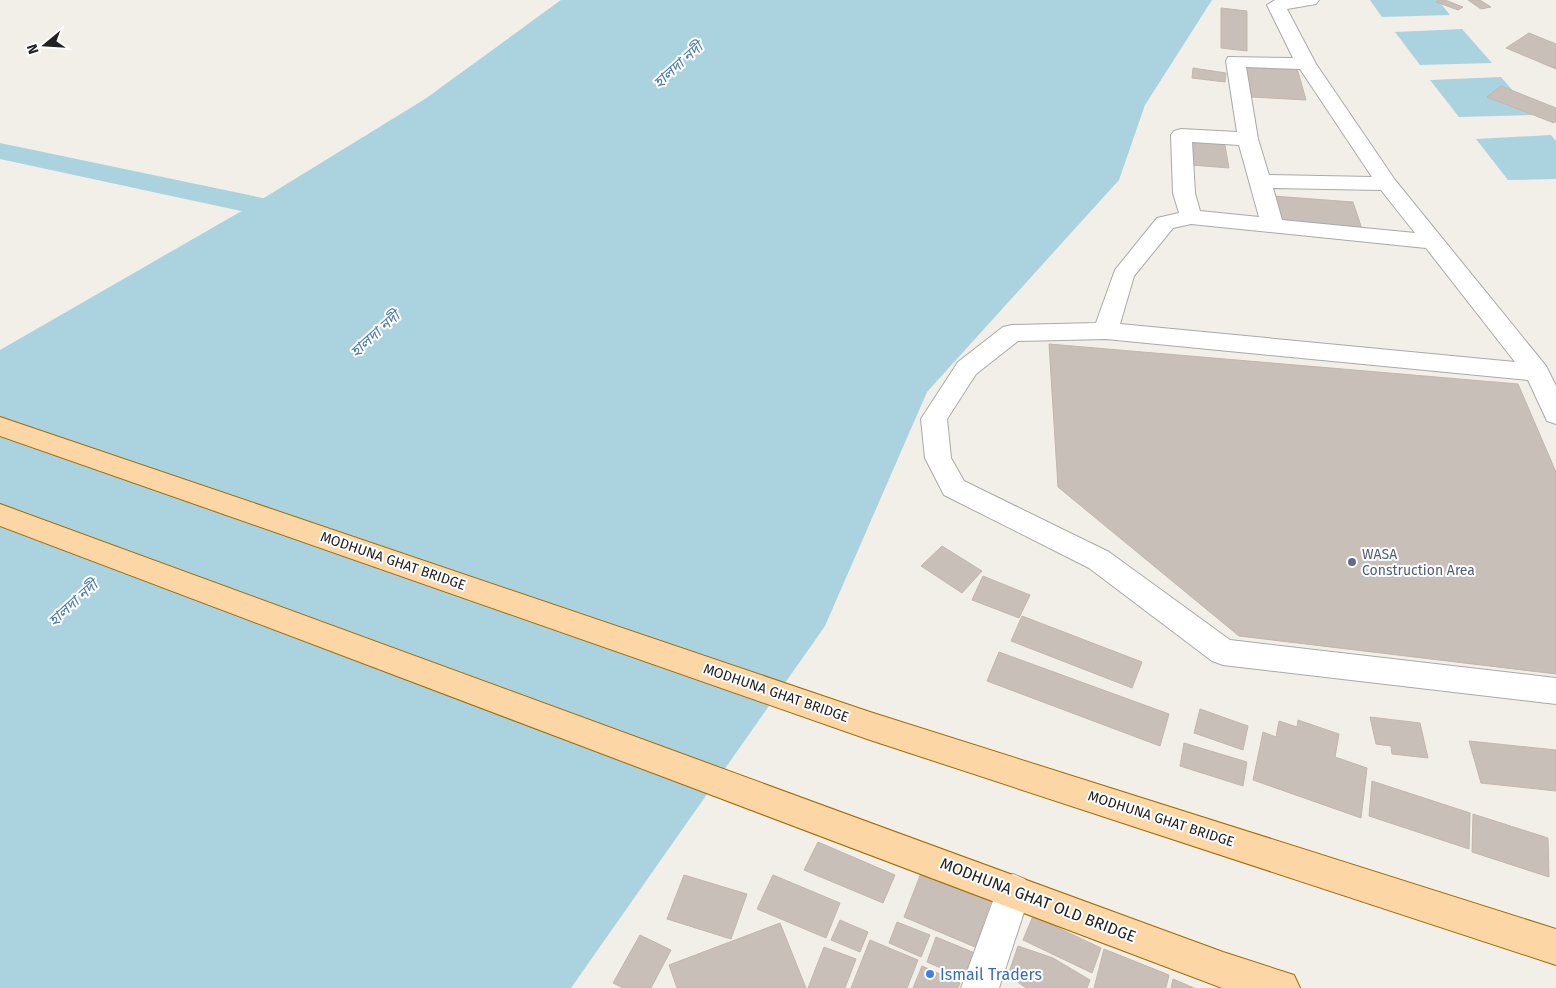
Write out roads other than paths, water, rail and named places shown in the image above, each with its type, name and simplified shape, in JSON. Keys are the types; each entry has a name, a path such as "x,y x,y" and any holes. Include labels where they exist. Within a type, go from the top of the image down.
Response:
{"main road":[{"name":"MODHUNA GHAT BRIDGE","path":"0,426 870,726 1556,947"},
{"name":"MODHUNA GHAT OLD BRIDGE","path":"0,515 1223,970 1281,988"}],"street":[{"path":"1310,0 1277,2 1306,64 1387,184 1537,372 1556,415"},
{"path":"1273,227 1248,139 1235,61 1306,64"},
{"path":"1190,218 1184,193 1181,135 1248,139"},
{"path":"1261,181 1387,184"},
{"path":"1106,330 1123,274 1165,222 1190,218 1433,242"},
{"path":"1537,372 1437,364 1106,330 1012,333 967,368 934,418 938,458 954,488 1099,560 1223,652 1556,691"},
{"path":"980,988 1013,891"}],"water":[{"name":"হালদা নদী","path":"561,0 1212,0 1145,105 1119,180 927,392 825,626 571,988 0,988 0,350 259,201 425,99"},
{"path":"1370,0 1438,0 1450,15 1382,17"},
{"path":"1462,29 1492,63 1420,65 1395,32"},
{"path":"1501,77 1534,115 1459,117 1430,80"},
{"path":"1551,135 1556,141 1556,179 1508,180 1476,139"}],"waterway":[{"path":"0,151 301,215"}],"place":[{"name":"WASA Construction Area","path":"1352,562"},
{"name":"Ismail Traders","path":"930,974"}]}
